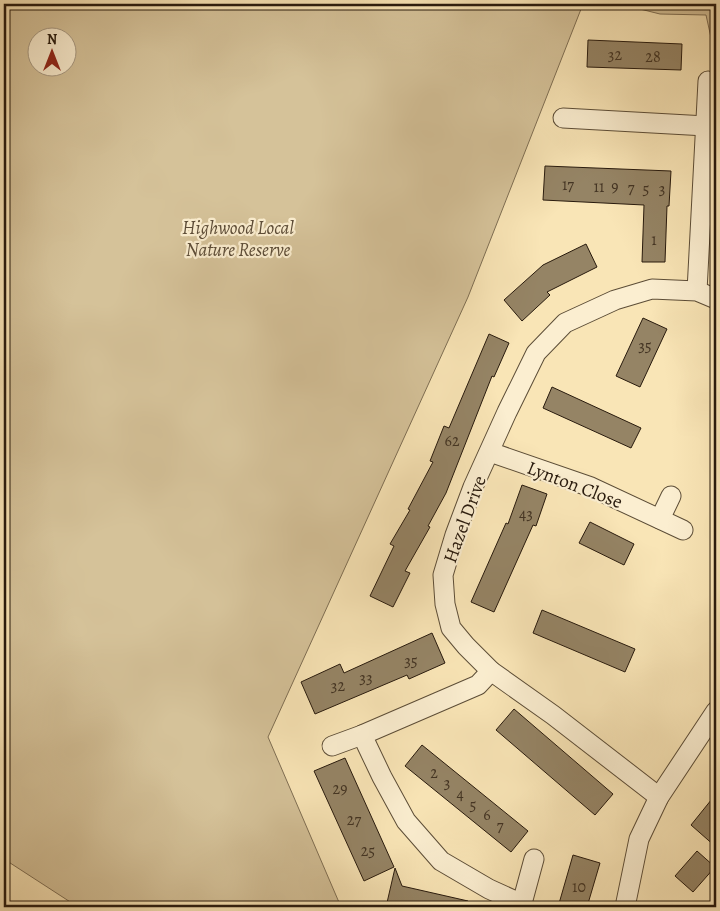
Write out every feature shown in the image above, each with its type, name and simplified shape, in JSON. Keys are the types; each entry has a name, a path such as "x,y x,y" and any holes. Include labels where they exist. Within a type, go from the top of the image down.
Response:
{"street":[{"path":"697,291 708,81"},
{"path":"563,118 706,126"},
{"name":"Hazel Drive","path":"659,798 553,715 491,671 466,646 452,628 446,604 443,575 454,535 536,353 565,323 615,300 652,289 697,291 716,299"},
{"name":"Lynton Close","path":"490,452 590,487 683,530"},
{"path":"660,519 671,496"},
{"path":"332,746 478,684 491,671"},
{"path":"625,907 639,839 659,798 716,711"},
{"path":"362,734 382,777 406,821 440,861 522,906 534,859"}],"green space":[{"name":"Highwood Local Nature Reserve","path":"4,4 583,4 468,297 268,737 341,907 78,907 4,859"},
{"path":"620,4 716,4 716,60 706,15 660,14"}],"building":[{"path":"588,40 682,44 681,70 587,67"},
{"path":"545,166 671,171 669,206 667,206 665,262 642,262 644,205 543,200"},
{"path":"586,244 597,267 547,292 550,295 522,321 504,300 543,265"},
{"path":"643,318 667,329 640,387 616,376"},
{"path":"489,334 509,343 494,377 492,376 446,493 428,526 430,527 405,571 410,573 393,607 370,596 394,546 390,544 410,510 408,509 433,462 430,461 444,426 449,428"},
{"path":"552,387 641,428 631,448 543,408"},
{"path":"522,485 547,494 536,526 533,525 494,612 471,602 506,523 508,524"},
{"path":"590,522 634,544 624,565 579,543"},
{"path":"542,610 635,649 625,672 533,633"},
{"path":"432,633 445,663 409,679 407,675 315,714 301,682 340,664 344,673"},
{"path":"514,709 613,794 595,815 496,730"},
{"path":"422,745 528,831 511,852 405,766"},
{"path":"345,758 394,867 364,881 314,771"},
{"path":"716,794 716,847 691,825"},
{"path":"697,851 715,867 693,892 675,876"},
{"path":"573,855 600,863 587,907 558,907"},
{"path":"395,868 402,886 468,901 468,907 386,907"}]}
